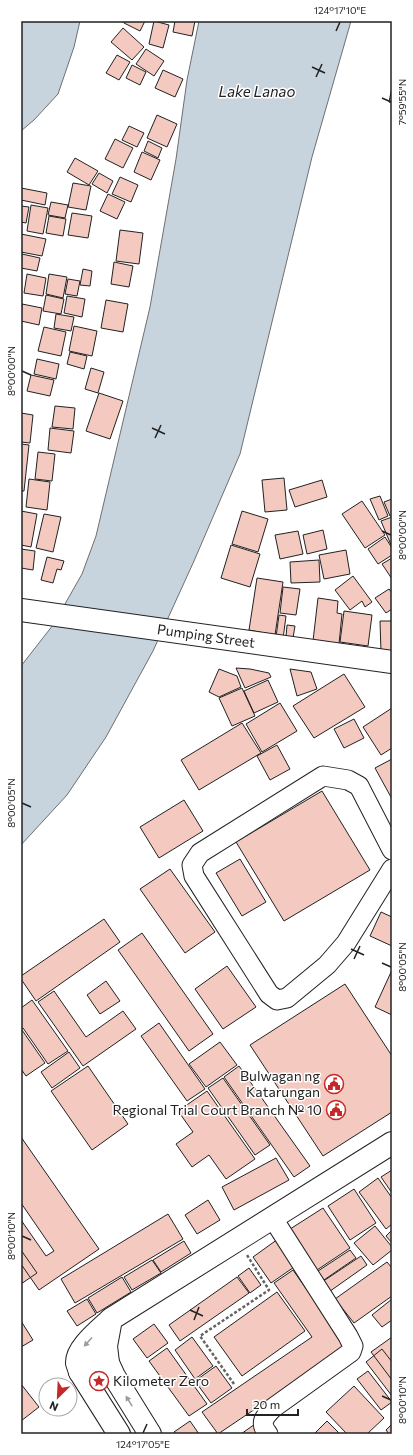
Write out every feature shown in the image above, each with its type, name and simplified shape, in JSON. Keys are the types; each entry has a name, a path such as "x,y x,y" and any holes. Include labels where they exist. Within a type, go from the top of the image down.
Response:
{"main road":[{"name":"Pumping Street","path":"21,610 392,662"},
{"path":"119,1434 80,1372 77,1362 80,1353 86,1344 112,1319 272,1217 392,1143"},
{"path":"112,1319 106,1346 108,1363 114,1376 150,1434"},
{"path":"80,1372 86,1365 94,1360 100,1360 108,1363"}],"street":[{"path":"392,850 360,786 348,780 323,776 200,853 192,865 194,876 264,987 269,994 277,1000 286,998 327,964 346,943 392,869"},
{"path":"268,1434 264,1429 263,1424 266,1415 273,1408 351,1352 353,1346 272,1217"}],"path":[{"path":"234,1384 200,1336 269,1290 237,1240"}],"water":[{"path":"21,21 80,21 74,47 58,94 34,120 21,131"},
{"name":"Lake Lanao","path":"199,21 351,21 312,157 240,454 153,651 106,737 67,795 21,845 21,666 53,625 82,574 96,536 150,307 176,159 187,80"}],"building":[{"path":"124,21 145,21 140,31 124,23"},
{"path":"154,21 169,25 163,48 149,44"},
{"path":"175,21 195,21 192,36 173,32"},
{"path":"123,28 144,47 132,60 111,42"},
{"path":"146,49 164,61 154,76 136,64"},
{"path":"117,55 130,62 119,80 106,73"},
{"path":"132,65 146,72 140,85 126,78"},
{"path":"163,70 183,79 175,97 155,88"},
{"path":"392,87 392,103 389,102"},
{"path":"157,115 177,124 167,147 147,138"},
{"path":"129,126 144,133 137,147 122,140"},
{"path":"115,139 133,148 123,168 105,159"},
{"path":"148,141 162,148 158,158 144,151"},
{"path":"142,152 160,160 151,180 134,172"},
{"path":"75,158 98,171 89,185 67,172"},
{"path":"99,173 113,181 107,193 92,184"},
{"path":"120,177 138,185 131,202 112,194"},
{"path":"73,183 91,186 86,210 68,207"},
{"path":"21,188 47,193 45,205 21,200"},
{"path":"108,194 125,202 117,219 100,211"},
{"path":"51,202 68,205 65,218 48,215"},
{"path":"31,205 48,208 43,234 27,231"},
{"path":"21,206 29,207 26,223 21,222"},
{"path":"72,213 92,216 88,238 68,235"},
{"path":"49,216 66,219 63,236 46,233"},
{"path":"120,230 143,233 139,264 116,261"},
{"path":"21,234 46,239 42,256 21,252"},
{"path":"22,254 40,258 37,271 21,268"},
{"path":"114,262 133,266 129,287 111,284"},
{"path":"83,269 92,271 90,286 80,285"},
{"path":"27,274 46,278 43,296 24,293"},
{"path":"49,274 67,277 63,298 46,294"},
{"path":"68,279 80,281 77,296 65,294"},
{"path":"46,295 64,299 61,314 43,311"},
{"path":"67,296 85,299 82,317 64,313"},
{"path":"106,300 128,304 123,332 101,328"},
{"path":"22,304 42,308 39,325 21,321"},
{"path":"56,314 74,317 71,331 54,328"},
{"path":"74,326 97,331 92,356 69,351"},
{"path":"44,327 66,332 61,356 38,351"},
{"path":"70,352 87,356 84,369 67,364"},
{"path":"37,359 59,364 56,379 34,374"},
{"path":"91,368 104,372 98,393 85,389"},
{"path":"31,375 54,380 50,396 27,391"},
{"path":"99,393 123,401 110,439 86,431"},
{"path":"55,406 75,408 73,429 52,427"},
{"path":"21,413 33,415 30,443 21,442"},
{"path":"50,428 74,431 71,453 48,450"},
{"path":"21,444 29,445 24,491 21,491"},
{"path":"38,452 55,454 52,481 35,479"},
{"path":"284,478 287,510 265,512 262,480"},
{"path":"29,479 50,482 47,510 26,507"},
{"path":"322,480 327,497 295,507 289,490"},
{"path":"380,496 388,516 379,520 370,499"},
{"path":"392,499 392,515 390,516 384,502"},
{"path":"362,501 385,535 365,548 342,514"},
{"path":"21,511 37,514 31,547 21,545"},
{"path":"242,511 268,519 258,552 232,544"},
{"path":"44,514 61,517 53,552 36,548"},
{"path":"392,517 392,544 391,545 381,521"},
{"path":"323,530 327,549 307,554 303,535"},
{"path":"298,531 303,554 280,559 275,535"},
{"path":"385,537 392,548 392,555 378,564 368,549"},
{"path":"231,545 260,554 250,587 221,578"},
{"path":"21,549 35,551 33,570 21,568"},
{"path":"346,550 350,574 324,579 319,555"},
{"path":"47,557 64,561 61,570 57,569 53,583 41,580"},
{"path":"392,558 392,579 382,564"},
{"path":"319,560 320,582 291,583 290,562"},
{"path":"353,576 372,602 365,607 362,601 350,610 335,590"},
{"path":"257,578 283,582 275,635 249,630"},
{"path":"283,587 300,589 296,615 280,613"},
{"path":"389,589 392,593 392,609 386,613 375,598"},
{"path":"318,598 338,601 337,613 342,614 339,644 313,641"},
{"path":"344,611 372,615 368,646 340,642"},
{"path":"279,615 286,616 283,639 276,637"},
{"path":"380,621 392,621 392,652 381,652"},
{"path":"287,625 295,626 293,638 286,637"},
{"path":"236,668 269,673 271,677 245,688"},
{"path":"219,669 237,676 241,687 219,697 209,692"},
{"path":"290,669 311,672 317,689 297,696"},
{"path":"344,674 365,707 314,738 293,706"},
{"path":"268,680 278,702 254,713 244,691"},
{"path":"242,688 255,716 232,726 219,698"},
{"path":"280,703 297,731 262,752 246,724"},
{"path":"392,708 392,748 381,755 363,727"},
{"path":"354,719 364,738 344,748 334,729"},
{"path":"242,723 261,753 199,790 181,760"},
{"path":"277,745 290,769 270,780 257,756"},
{"path":"392,759 392,799 375,768"},
{"path":"322,791 370,870 284,921 236,842"},
{"path":"184,800 203,831 159,858 140,827"},
{"path":"240,859 266,902 242,916 216,873"},
{"path":"170,869 215,932 185,953 140,889"},
{"path":"381,912 392,917 392,946 370,936"},
{"path":"104,919 120,942 36,1001 21,979 21,976"},
{"path":"142,933 213,1034 189,1051 118,950"},
{"path":"227,966 256,1007 223,1029 195,989"},
{"path":"392,970 392,1015 375,1007"},
{"path":"106,981 120,1001 100,1014 87,995"},
{"name":"Bulwagan ng Katarungan","path":"345,984 392,1056 392,1112 323,1156 250,1045"},
{"path":"54,991 86,1037 123,1011 136,1029 83,1066 38,1002"},
{"path":"32,1000 68,1051 48,1064 23,1028 21,1029 21,1008"},
{"path":"159,1023 205,1089 187,1101 141,1036"},
{"path":"21,1030 45,1063 26,1076 21,1069"},
{"path":"220,1042 237,1065 206,1087 189,1064"},
{"path":"69,1052 80,1068 52,1088 41,1072"},
{"path":"88,1066 128,1124 92,1150 51,1091"},
{"path":"239,1066 310,1166 294,1177 224,1077"},
{"path":"223,1078 270,1145 255,1155 208,1088"},
{"path":"207,1091 255,1159 226,1179 209,1155 192,1167 176,1144 193,1132 178,1111"},
{"path":"21,1137 99,1249 39,1290 21,1264 21,1220 46,1256 54,1251 21,1203"},
{"path":"276,1158 289,1180 234,1210 222,1187"},
{"path":"392,1170 392,1193 381,1177"},
{"path":"378,1178 392,1198 392,1224 386,1229 359,1192"},
{"path":"354,1189 376,1223 350,1240 328,1206"},
{"path":"208,1200 220,1220 197,1234 185,1215"},
{"path":"323,1208 350,1248 314,1272 287,1231"},
{"path":"168,1214 183,1239 75,1303 61,1279"},
{"path":"375,1226 392,1247 392,1250 373,1265 354,1243"},
{"path":"392,1230 392,1243 386,1236"},
{"path":"278,1239 297,1265 271,1283 253,1257"},
{"path":"184,1241 191,1253 161,1272 153,1260"},
{"path":"21,1250 37,1273 21,1284"},
{"path":"350,1250 356,1258 321,1282 315,1273"},
{"path":"361,1256 367,1265 326,1294 319,1284"},
{"path":"152,1260 161,1273 132,1290 124,1277"},
{"path":"387,1262 392,1268 392,1296 354,1323 335,1299"},
{"path":"249,1268 261,1285 250,1293 238,1276"},
{"path":"293,1270 347,1347 218,1434 202,1412 312,1337 274,1283"},
{"path":"122,1277 131,1292 97,1313 88,1298"},
{"path":"237,1277 249,1293 180,1341 169,1325"},
{"path":"277,1292 305,1331 242,1376 214,1337"},
{"path":"87,1299 96,1314 77,1326 67,1311"},
{"path":"392,1299 392,1320 382,1327 372,1315"},
{"path":"21,1321 33,1340 21,1347"},
{"path":"154,1324 168,1343 147,1358 133,1339"},
{"path":"192,1337 213,1366 195,1379 175,1350"},
{"path":"392,1337 392,1380 371,1352"},
{"path":"167,1348 207,1404 189,1416 149,1361"},
{"path":"382,1349 392,1362 392,1396 366,1362"},
{"path":"216,1366 232,1388 211,1403 195,1381"},
{"path":"368,1371 392,1402 381,1410 357,1379"},
{"path":"21,1384 38,1408 21,1421"},
{"path":"354,1386 384,1418 367,1434 347,1434 326,1412"},
{"path":"190,1421 199,1434 175,1434 174,1432"},
{"path":"327,1421 340,1434 314,1434"},
{"path":"255,1424 262,1434 241,1434"},
{"path":"392,1424 392,1434 389,1434 386,1430"}],"place":[{"name":"Bulwagan ng Katarungan","path":"334,1084"},
{"name":"Regional Trial Court Branch № 10","path":"336,1110"},
{"name":"Kilometer Zero","path":"99,1381"}]}
